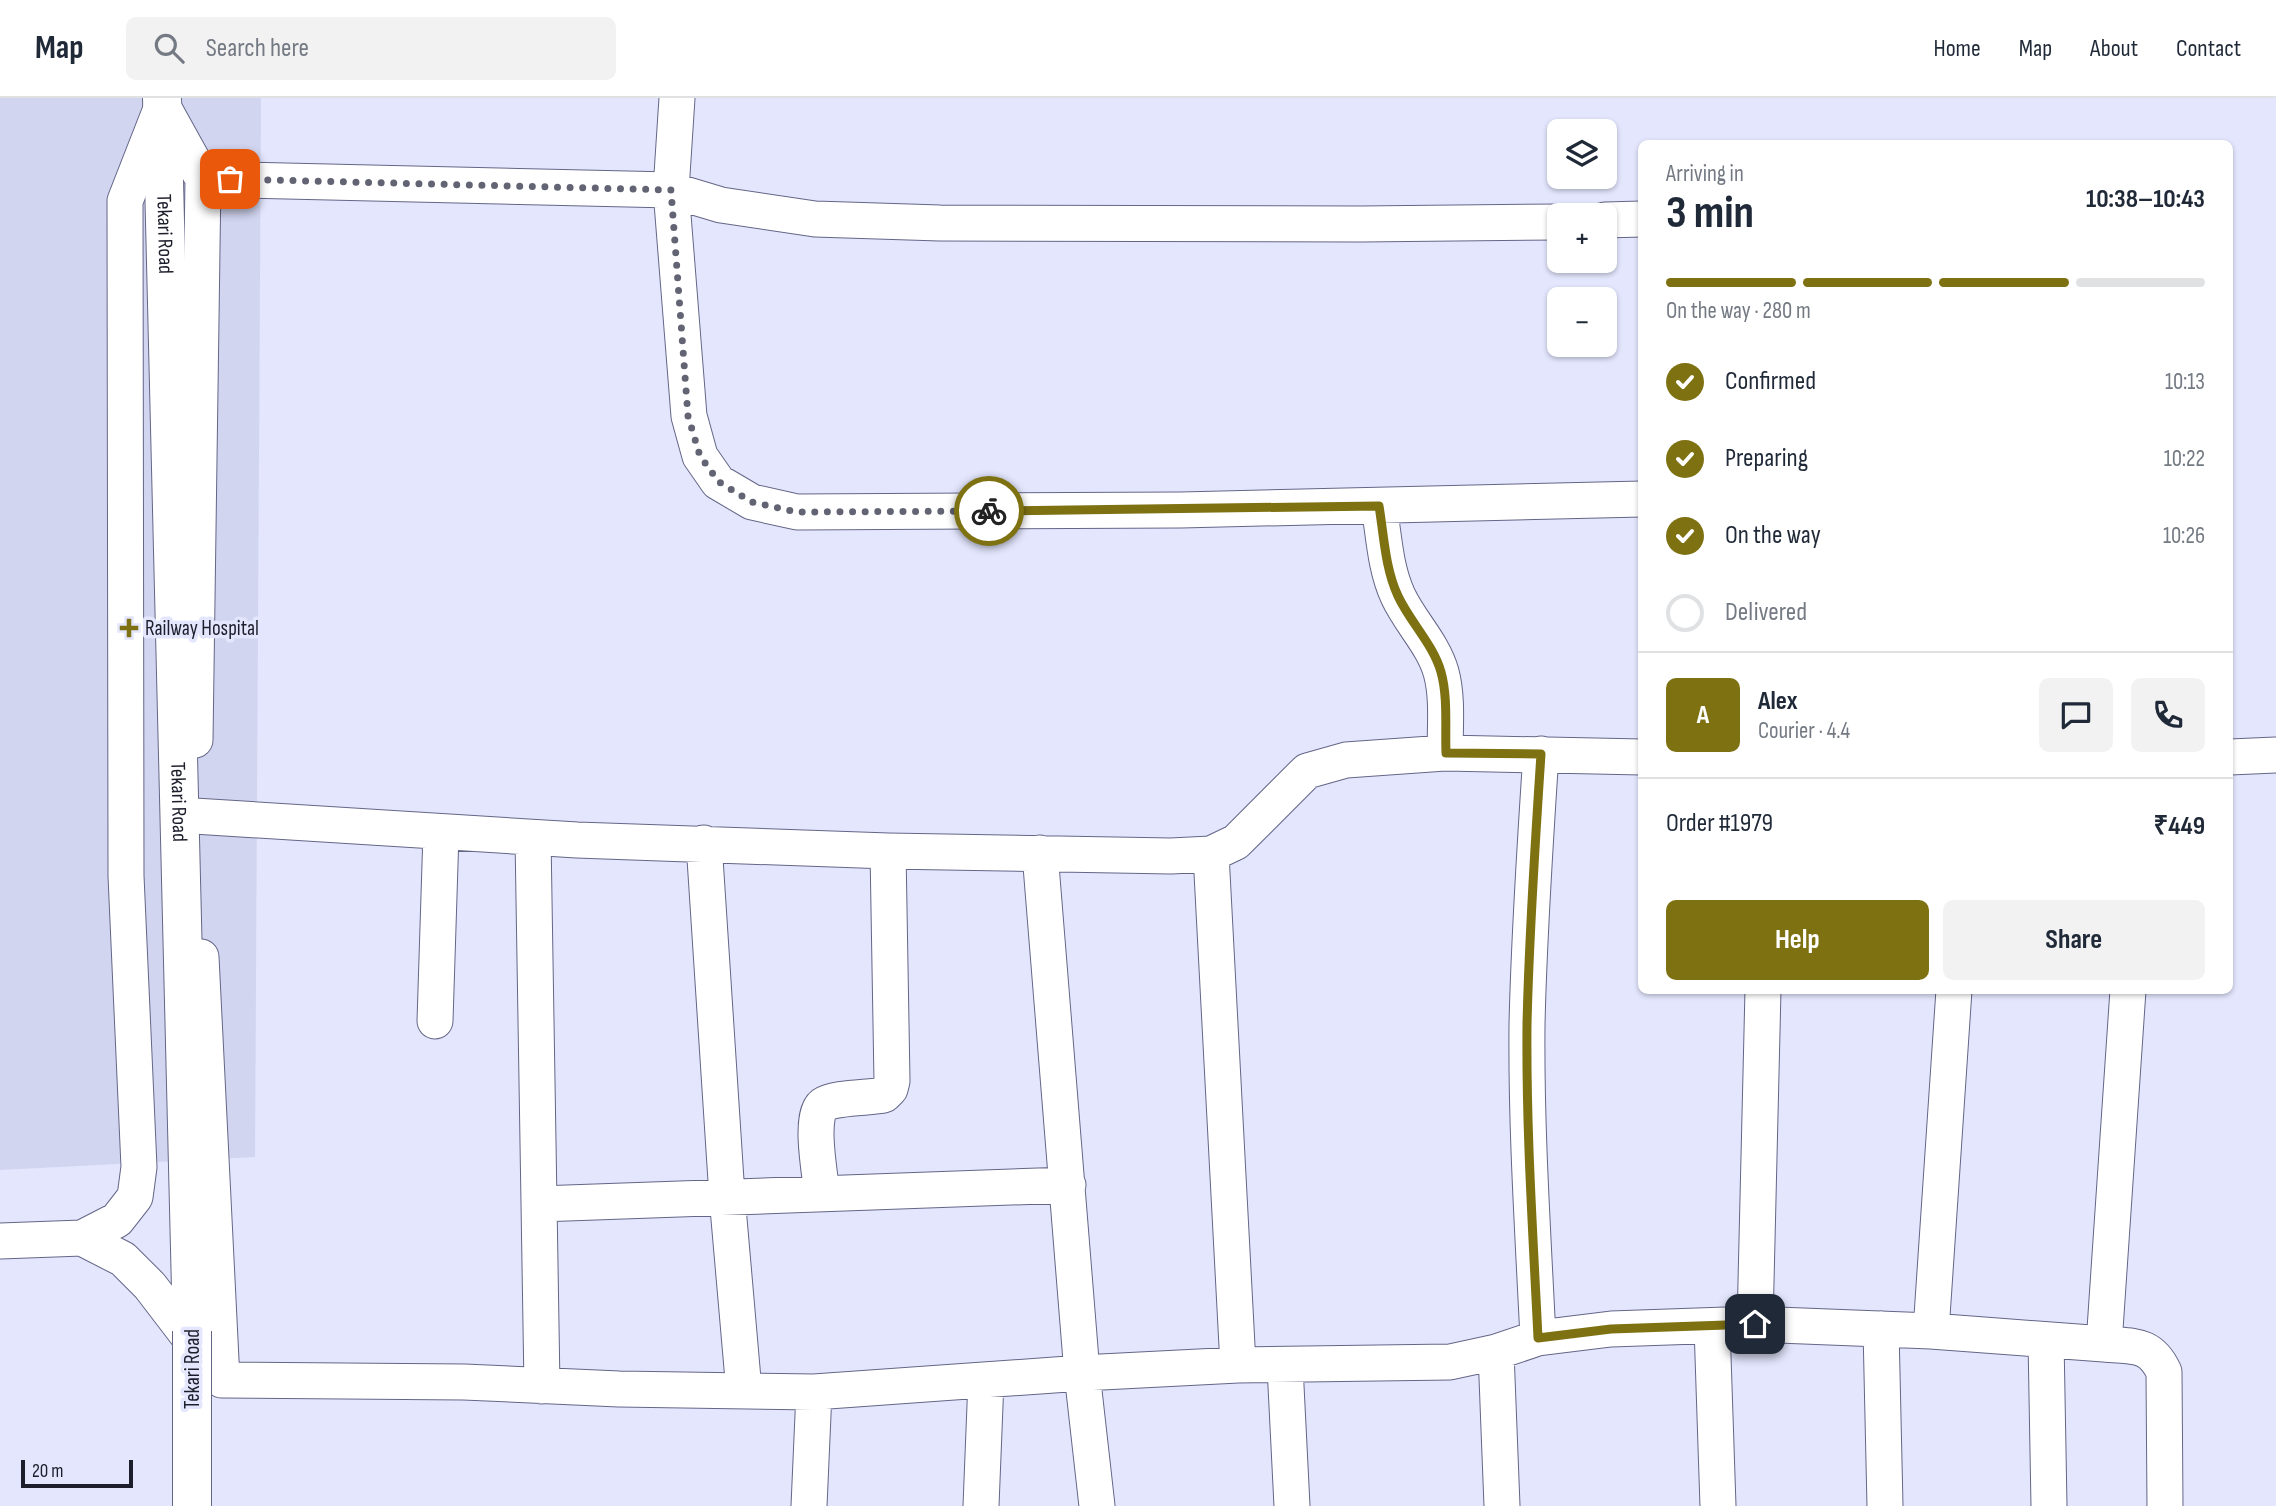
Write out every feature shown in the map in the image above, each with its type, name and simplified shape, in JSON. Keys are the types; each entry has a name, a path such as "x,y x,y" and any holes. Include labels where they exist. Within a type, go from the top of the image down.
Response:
{"highway":[{"name":"Tekari Road","path":"162,101 192,1331 192,1506"}],"street":[{"path":"677,98 671,190 688,416 700,456 719,482 752,502 797,512 1168,510 1638,499"},
{"path":"162,101 203,179 194,816 222,1380"},
{"path":"0,1241 82,1238 117,1220 135,1197 139,1167 126,876 125,201 162,101"},
{"path":"203,179 671,190 721,205 802,217 884,222 1547,222"},
{"path":"1617,220 1638,219"},
{"path":"1379,506 1388,566 1398,596 1430,647 1441,671 1446,753"},
{"path":"194,816 533,838 888,851 1171,856 1211,854 1237,842 1307,771 1346,760 1446,753 1638,757"},
{"path":"1538,1338 1527,1026 1541,754"},
{"path":"2233,757 2276,755"},
{"path":"435,1021 441,833"},
{"path":"533,838 542,1386"},
{"path":"704,843 727,1196 744,1391"},
{"path":"822,1193 816,1126 818,1113 823,1105 831,1101 884,1095 890,1089 892,1081 888,851"},
{"path":"1040,853 1082,1373 1097,1506"},
{"path":"1211,854 1238,1365"},
{"path":"1755,1324 1763,994"},
{"path":"1931,1331 1954,994"},
{"path":"2104,1344 2128,994"},
{"path":"539,1203 1068,1185"},
{"path":"82,1238 123,1259 150,1286 222,1380"},
{"path":"222,1380 341,1380 814,1392 1238,1365 1450,1362 1496,1352 1538,1338 1611,1329 1755,1324 1931,1331 2143,1348 2157,1356 2164,1372 2165,1506"},
{"path":"1712,1326 1718,1506"},
{"path":"1881,1329 1885,1506"},
{"path":"2046,1340 2049,1506"},
{"path":"1496,1352 1502,1506"},
{"path":"1285,1366 1292,1506"},
{"path":"981,1506 986,1380"},
{"path":"809,1506 814,1392"}],"shaded area":[{"name":"Railway Hospital","path":"0,98 261,98 255,1157 0,1170"}],"way so far":[{"path":"230,179 671,190 688,416 700,456 719,482 752,502 797,512 989,511"}],"place":[{"name":"Railway Hospital","path":"129,628"}],"route":[{"path":"989,511 1379,506 1388,566 1398,596 1430,647 1441,671 1446,753 1541,754 1527,1026 1538,1338 1611,1329 1755,1324"}]}
